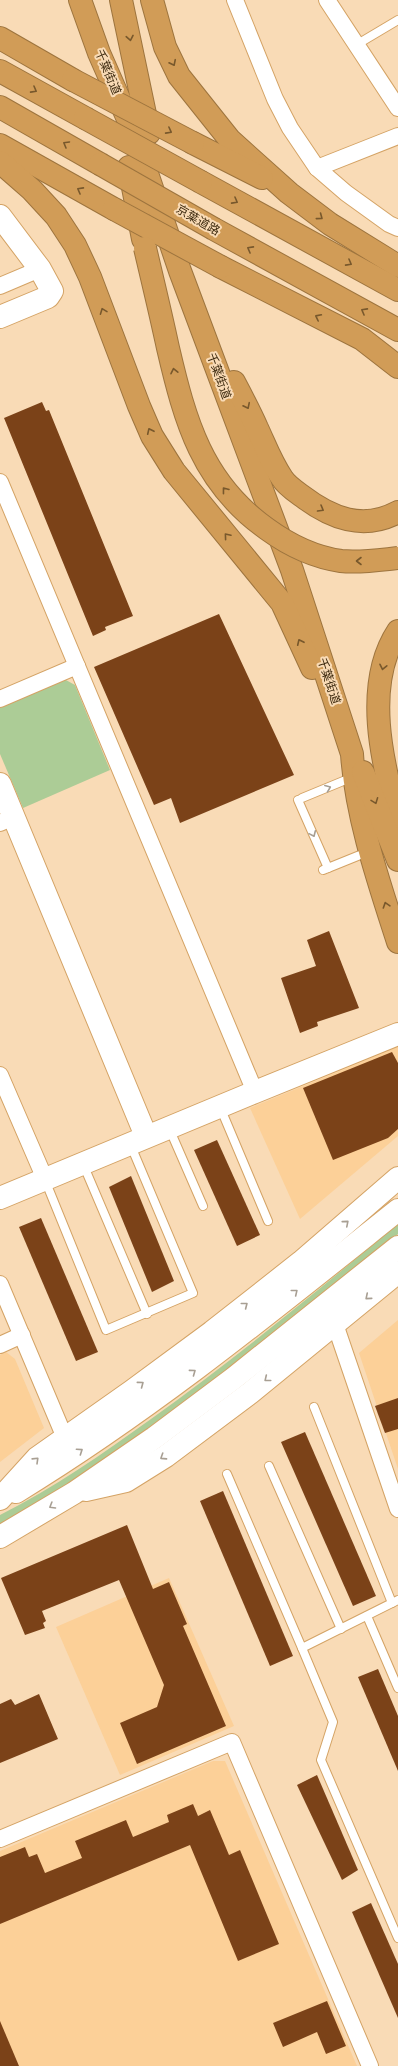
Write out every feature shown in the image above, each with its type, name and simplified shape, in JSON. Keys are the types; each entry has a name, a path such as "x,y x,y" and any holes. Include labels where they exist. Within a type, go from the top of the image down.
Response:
{"highway":[{"path":"69,0 82,28 99,52"},
{"name":"千葉街道","path":"80,0 99,52 131,126 180,271 292,570 352,754 364,773 398,860"},
{"path":"121,0 180,271 272,462 282,479 314,505 333,516 357,521 376,520 398,512"},
{"path":"152,0 166,47 179,76 230,140 289,193 330,224 398,266"},
{"path":"0,38 73,80 289,193"},
{"path":"0,71 398,290"},
{"name":"京葉道路","path":"0,107 214,229 398,330"},
{"path":"131,126 127,155 145,248 180,398 190,427 203,456 219,482 237,505 285,542 308,553 340,561 360,562 398,558"},
{"path":"0,145 221,267 362,340 398,367"},
{"path":"0,162 32,190 60,222 74,245 90,277 139,406 152,436 174,472 282,603 312,668 330,685"},
{"path":"398,631 392,640 383,665 378,717 384,760 398,818"},
{"name":"千葉街道","path":"352,754 353,777 377,878 398,942"}],"street":[{"path":"235,0 275,99 290,128 317,168 346,193 389,224 398,228"},
{"path":"327,0 398,108"},
{"path":"317,168 398,136"},
{"path":"0,216 40,269 51,286 52,292 48,297 0,317"},
{"path":"0,286 40,269"},
{"path":"0,482 255,1092"},
{"path":"0,699 77,666"},
{"path":"0,784 7,820 138,1140"},
{"path":"0,1198 168,1127 398,1034"},
{"path":"0,1075 44,1179"},
{"path":"0,1500 37,1458 212,1332 301,1262 398,1178"},
{"path":"0,1500 61,1464 219,1353 398,1210"},
{"path":"0,1537 74,1493 154,1438 234,1378 398,1247"},
{"path":"74,1493 126,1481 166,1456 250,1393 398,1272"},
{"path":"0,1284 64,1438"},
{"path":"335,1324 398,1509"},
{"path":"0,1345 22,1335"},
{"path":"0,1840 232,1742 370,2066"}],"lane":[{"path":"356,45 398,20"},
{"path":"353,777 300,799 325,869 371,850"},
{"path":"220,1106 268,1221"},
{"path":"168,1127 203,1206"},
{"path":"44,1179 106,1330 146,1314 193,1293 138,1140"},
{"path":"82,1163 146,1314"},
{"path":"302,1648 395,1602 314,1407"},
{"path":"269,1466 341,1629"},
{"path":"227,1474 334,1722 321,1760 398,1938"},
{"path":"368,1616 398,1688"}],"shaded area":[{"path":"398,1047 398,1136 300,1219 250,1108"},
{"path":"398,1320 398,1469 359,1353"},
{"path":"6,1352 15,1359 44,1428 0,1462 0,1355"},
{"path":"169,1578 234,1726 120,1775 56,1627"},
{"path":"213,1761 225,1761 357,2066 0,2066 0,1851"}],"green space":[{"path":"64,679 75,685 110,770 23,808 0,754 0,706"},
{"path":"398,1224 398,1234 319,1301 92,1471 0,1529 0,1515 39,1494 96,1458 183,1396 276,1324"}],"building":[{"path":"42,402 46,411 49,410 133,616 105,627 106,630 93,636 4,418"},
{"path":"219,614 294,775 180,823 171,798 154,805 94,667"},
{"path":"329,931 359,1008 317,1022 318,1026 300,1033 281,978 316,966 307,940"},
{"path":"392,1052 398,1063 398,1129 388,1138 333,1160 303,1088"},
{"path":"217,1140 260,1235 237,1246 194,1150"},
{"path":"131,1176 174,1281 152,1292 109,1187"},
{"path":"41,1218 98,1352 76,1361 19,1227"},
{"path":"398,1398 398,1429 385,1433 375,1406"},
{"path":"305,1432 376,1596 353,1606 281,1442"},
{"path":"223,1491 293,1656 270,1666 200,1501"},
{"path":"127,1525 153,1589 169,1582 187,1624 183,1626 226,1726 137,1764 120,1723 157,1707 164,1685 119,1580 42,1611 46,1621 43,1623 45,1628 25,1635 1,1578"},
{"path":"378,1669 398,1716 398,1771 358,1677"},
{"path":"39,1694 58,1739 0,1763 0,1704 11,1699 15,1705"},
{"path":"317,1775 358,1870 342,1880 297,1785"},
{"path":"193,1804 198,1816 210,1810 229,1855 240,1850 279,1944 238,1961 190,1845 0,1924 0,1857 25,1847 29,1857 37,1854 45,1873 82,1858 75,1841 126,1820 133,1837 169,1822 167,1815"},
{"path":"371,1903 398,1964 398,2018 352,1912"},
{"path":"327,2001 346,2046 326,2054 317,2032 283,2047 273,2023"},
{"path":"0,2021 19,2066 0,2066"}]}
